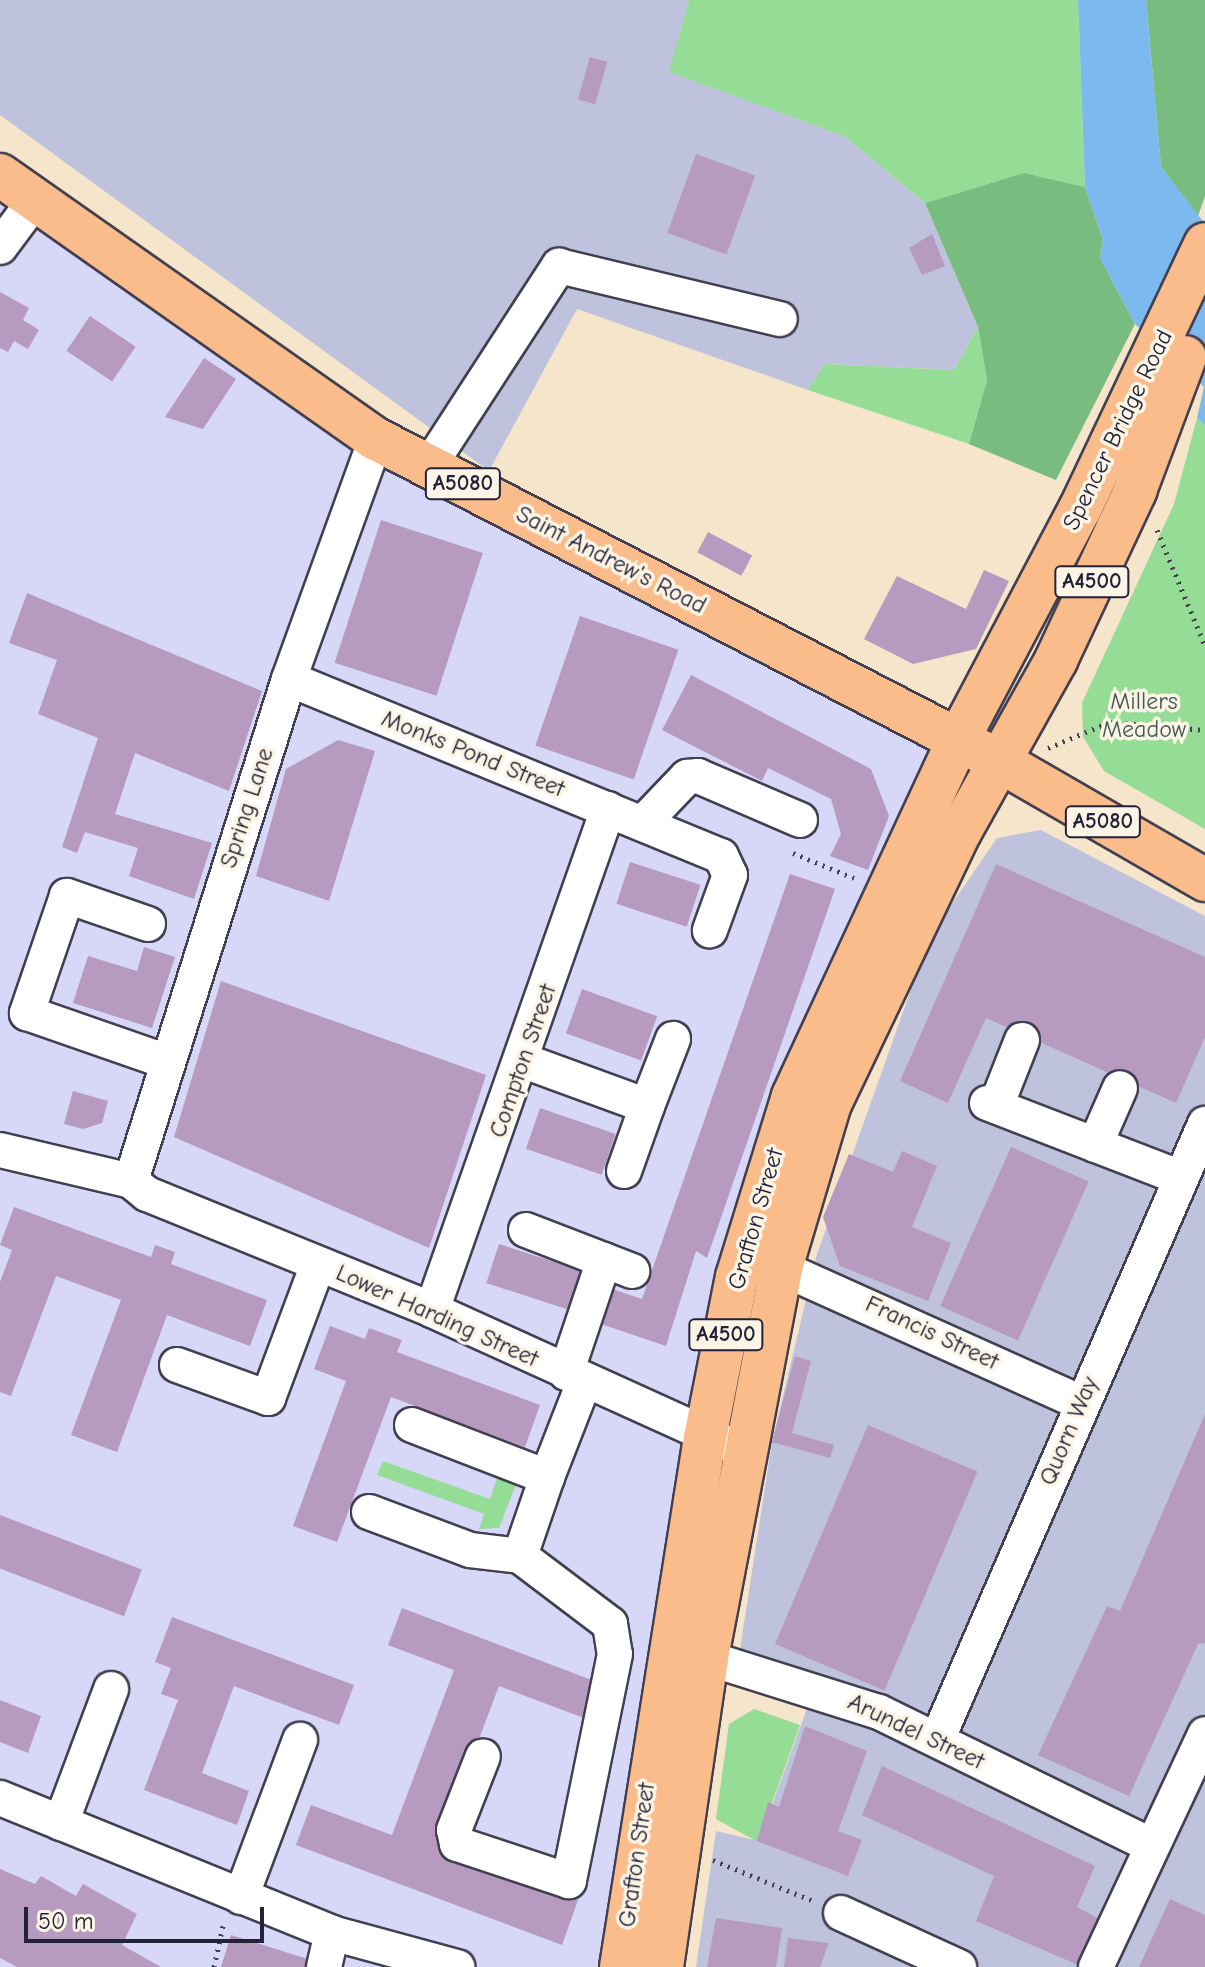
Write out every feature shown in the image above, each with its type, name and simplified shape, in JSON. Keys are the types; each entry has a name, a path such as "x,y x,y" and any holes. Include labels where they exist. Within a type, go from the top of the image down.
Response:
{"main road":[{"name":"Saint Andrew's Road","path":"0,175 376,439 1001,762 1205,880"},
{"name":"Spencer Bridge Road","path":"1001,762 1135,491 1155,390 1205,244"},
{"name":"Spencer Bridge Road","path":"958,740 1155,390 1205,312"},
{"name":"Grafton Street","path":"662,1967 678,1849 688,1652 705,1438 737,1277 793,1096 958,740"},
{"name":"Grafton Street","path":"621,1967 688,1652 746,1448 781,1268 858,1033 1001,762"}],"street":[{"path":"0,247 35,200"},
{"path":"429,466 559,266 780,319"},
{"name":"Spring Lane","path":"131,1181 165,1061 289,679 376,439"},
{"name":"Monks Pond Street","path":"289,679 650,825 729,864 710,930"},
{"path":"650,825 687,777 698,776 800,820"},
{"name":"Compton Street","path":"432,1310 524,1061 608,809"},
{"path":"148,924 67,896 27,1013 165,1061"},
{"path":"624,1171 673,1039"},
{"path":"1022,1040 992,1105 1181,1178"},
{"path":"524,1061 647,1106"},
{"path":"1095,1145 1120,1088"},
{"name":"Quorn Way","path":"937,1740 1205,1124"},
{"name":"Lower Harding Street","path":"0,1150 131,1181 147,1194 432,1310 705,1438 746,1448"},
{"path":"520,1556 547,1477 575,1378 618,1265 526,1230"},
{"path":"177,1365 268,1398 318,1264"},
{"name":"Francis Street","path":"781,1268 1081,1403"},
{"path":"412,1425 547,1477"},
{"path":"369,1512 470,1550 520,1556 598,1609 616,1639 569,1881 457,1844 454,1830 483,1756"},
{"name":"Arundel Street","path":"688,1652 825,1691 937,1740 1152,1846"},
{"path":"61,1823 111,1689"},
{"path":"1096,1967 1205,1734"},
{"path":"236,1896 300,1740"},
{"path":"0,1798 332,1933 457,1967"},
{"path":"841,1913 959,1967"},
{"path":"324,1967 332,1933"}],"path":[{"path":"1135,491 1205,646"},
{"path":"1001,762 1110,722 1205,730"},
{"path":"787,851 886,891"},
{"path":"678,1849 841,1913"},
{"path":"214,1967 236,1896"}],"shaded area":[{"path":"0,0 689,0 670,72 844,136 925,203 978,327 954,370 825,364 808,390 577,309 489,471 0,115"},
{"path":"0,175 351,421 958,740 737,1277 625,1967 0,1967"},
{"path":"1041,830 1205,916 1205,1967 696,1967 716,1831 759,1841 818,1678 740,1649 772,1442 817,1254 930,936 997,838"}],"green space":[{"path":"689,0 1078,0 1085,187 1024,173 925,203 844,136 669,72"},
{"path":"1146,0 1205,0 1205,196 1198,216 1161,167"},
{"path":"1024,173 1085,187 1103,240 1100,258 1135,324 1056,480 969,444 987,380 978,327 925,203"},
{"path":"978,327 987,380 969,444 808,390 825,364 954,370"},
{"name":"Millers Meadow","path":"1197,418 1205,425 1205,829 1104,771 1083,737 1082,703 1174,504"},
{"path":"383,1461 490,1499 498,1475 517,1482 499,1528 479,1529 484,1514 377,1475"},
{"path":"754,1709 800,1725 758,1842 716,1819 729,1724"}],"water":[{"path":"1078,0 1146,0 1161,167 1205,224 1205,425 1197,418 1204,387 1135,324 1100,258 1103,240 1085,187"}],"building":[{"path":"590,57 607,62 595,104 578,99"},
{"path":"696,154 755,176 726,254 667,233"},
{"path":"932,234 945,266 922,275 909,248"},
{"path":"0,292 29,308 23,320 39,330 28,349 14,341 8,352 0,348"},
{"path":"90,316 136,347 112,382 67,351"},
{"path":"204,358 236,379 203,429 165,417"},
{"path":"381,520 483,553 436,696 335,663"},
{"path":"708,532 752,555 741,576 697,552"},
{"path":"984,570 1009,581 976,649 913,664 864,639 897,576 966,609"},
{"path":"27,593 262,691 229,791 135,753 115,814 212,843 194,899 129,876 138,848 85,832 77,853 62,847 98,738 38,714 57,660 9,643"},
{"path":"580,616 678,650 634,779 535,746"},
{"path":"691,675 871,769 889,816 868,870 830,856 841,834 831,799 768,768 762,781 662,730"},
{"path":"338,740 375,751 329,901 256,876 286,769"},
{"path":"630,862 700,885 687,927 616,904"},
{"path":"996,864 1205,957 1205,1037 1176,1103 986,1018 948,1103 900,1081"},
{"path":"790,874 835,889 707,1258 696,1251 666,1346 601,1324 612,1289 642,1299"},
{"path":"144,947 175,957 152,1028 73,1003 88,956 137,971"},
{"path":"221,981 486,1075 429,1248 174,1137"},
{"path":"582,989 657,1016 641,1061 566,1033"},
{"path":"73,1091 108,1101 102,1123 83,1129 64,1124"},
{"path":"540,1108 616,1134 602,1175 526,1149"},
{"path":"1011,1147 1089,1182 1018,1341 940,1306"},
{"path":"902,1151 937,1166 912,1227 951,1243 928,1301 840,1266 823,1217 849,1154 893,1172"},
{"path":"14,1207 151,1257 155,1245 175,1252 171,1264 267,1300 250,1346 167,1315 117,1452 71,1435 121,1300 56,1276 11,1396 0,1392 0,1282 12,1250 0,1245"},
{"path":"499,1244 586,1272 574,1311 486,1283"},
{"path":"330,1326 365,1339 369,1328 402,1340 397,1352 540,1405 525,1447 391,1397 337,1542 293,1526 346,1381 314,1369"},
{"path":"795,1356 811,1361 792,1433 834,1445 830,1458 772,1442"},
{"path":"1205,1414 1205,1643 1198,1644 1129,1796 1038,1755 1107,1606 1120,1611"},
{"path":"868,1425 978,1471 885,1691 775,1644"},
{"path":"0,1515 142,1569 124,1616 0,1569"},
{"path":"402,1608 597,1682 584,1718 499,1686 438,1847 578,1900 562,1945 296,1845 311,1805 392,1835 454,1670 388,1645"},
{"path":"172,1617 354,1685 339,1725 234,1686 202,1773 249,1791 237,1825 144,1790 178,1700 161,1694 171,1668 155,1662"},
{"path":"0,1700 41,1716 28,1753 0,1742"},
{"path":"805,1726 867,1751 838,1831 862,1840 848,1876 757,1841 768,1802 779,1807"},
{"path":"882,1766 1095,1866 1077,1907 1103,1921 1083,1967 976,1921 994,1876 862,1815"},
{"path":"0,1869 35,1884 41,1876 76,1896 83,1884 137,1914 122,1945 161,1967 17,1967 0,1958"},
{"path":"1170,1899 1205,1915 1205,1967 1139,1967"},
{"path":"716,1918 782,1928 776,1967 707,1967"},
{"path":"231,1935 311,1960 309,1967 221,1967"},
{"path":"788,1938 829,1943 820,1967 784,1967"}]}
